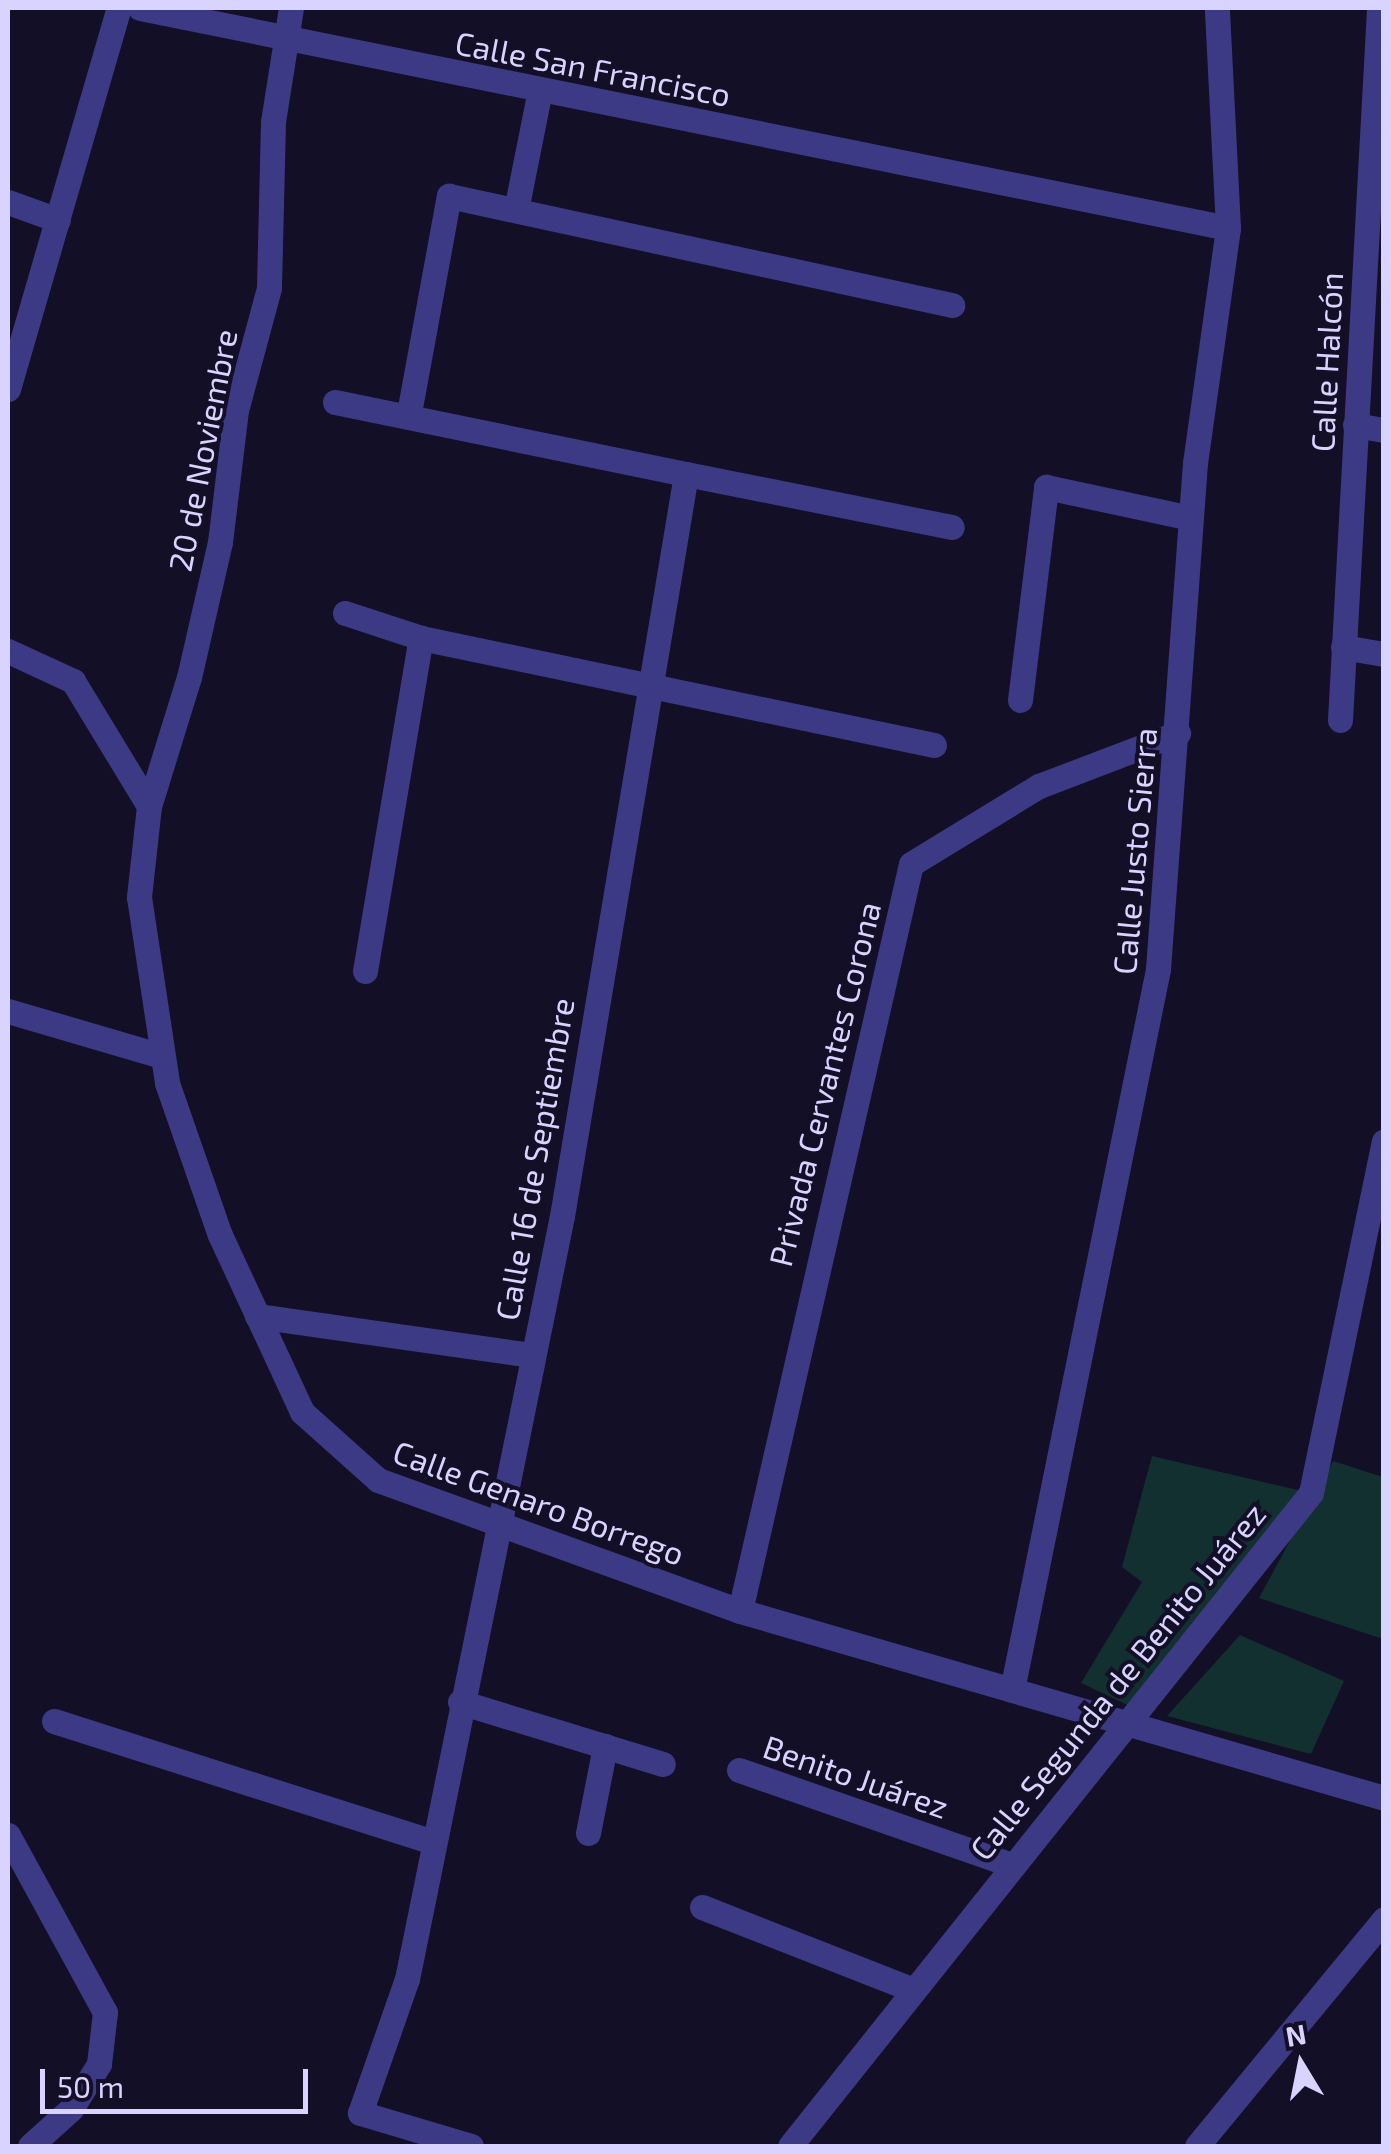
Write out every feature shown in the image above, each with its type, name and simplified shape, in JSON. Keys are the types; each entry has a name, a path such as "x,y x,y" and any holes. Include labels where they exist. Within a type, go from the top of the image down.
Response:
{"street":[{"path":"8,389 119,8"},
{"name":"Calle San Francisco","path":"140,8 281,40 1228,228"},
{"name":"20 de Noviembre","path":"149,806 190,677 220,542 236,410 269,288 281,40 291,8"},
{"name":"Calle Justo Sierra","path":"1012,1690 1158,969 1178,734 1190,518 1228,228 1217,8"},
{"name":"Calle Halcón","path":"1340,720 1355,425 1376,207 1378,8"},
{"path":"516,210 540,90"},
{"path":"409,413 449,196 952,306"},
{"path":"8,202 58,220"},
{"path":"335,402 409,413 952,527"},
{"path":"1355,425 1384,430"},
{"name":"Calle 16 de Septiembre","path":"471,2146 360,2113 407,1980 532,1355 686,474"},
{"path":"1020,700 1046,487 1190,518"},
{"path":"346,613 421,638 650,681 934,745"},
{"path":"365,972 421,638"},
{"path":"1343,647 1384,654"},
{"path":"8,651 73,681 149,806"},
{"name":"Privada Cervantes Corona","path":"740,1611 912,864 1039,786 1178,734"},
{"name":"Calle Genaro Borrego","path":"149,806 139,898 162,1056 220,1235 257,1316 324,1441 378,1480 740,1611 1384,1798"},
{"path":"8,1011 162,1056"},
{"name":"Calle Segunda de Benito Juárez","path":"790,2146 1010,1864 1133,1724 1311,1493 1384,1142"},
{"path":"257,1316 532,1355"},
{"path":"460,1702 662,1764"},
{"path":"54,1721 433,1842"},
{"path":"588,1833 605,1746"},
{"name":"Benito Juárez","path":"739,1770 1010,1864"},
{"path":"8,1835 105,2012 99,2064 72,2109 30,2146"},
{"path":"702,1906 911,1989"},
{"path":"1197,2146 1384,1919"}],"green space":[{"path":"1152,1456 1311,1493 1142,1712 1081,1683 1142,1582 1122,1567"},
{"path":"1333,1461 1383,1477 1383,1639 1259,1598"},
{"path":"1240,1635 1344,1681 1311,1754 1167,1716"}]}
